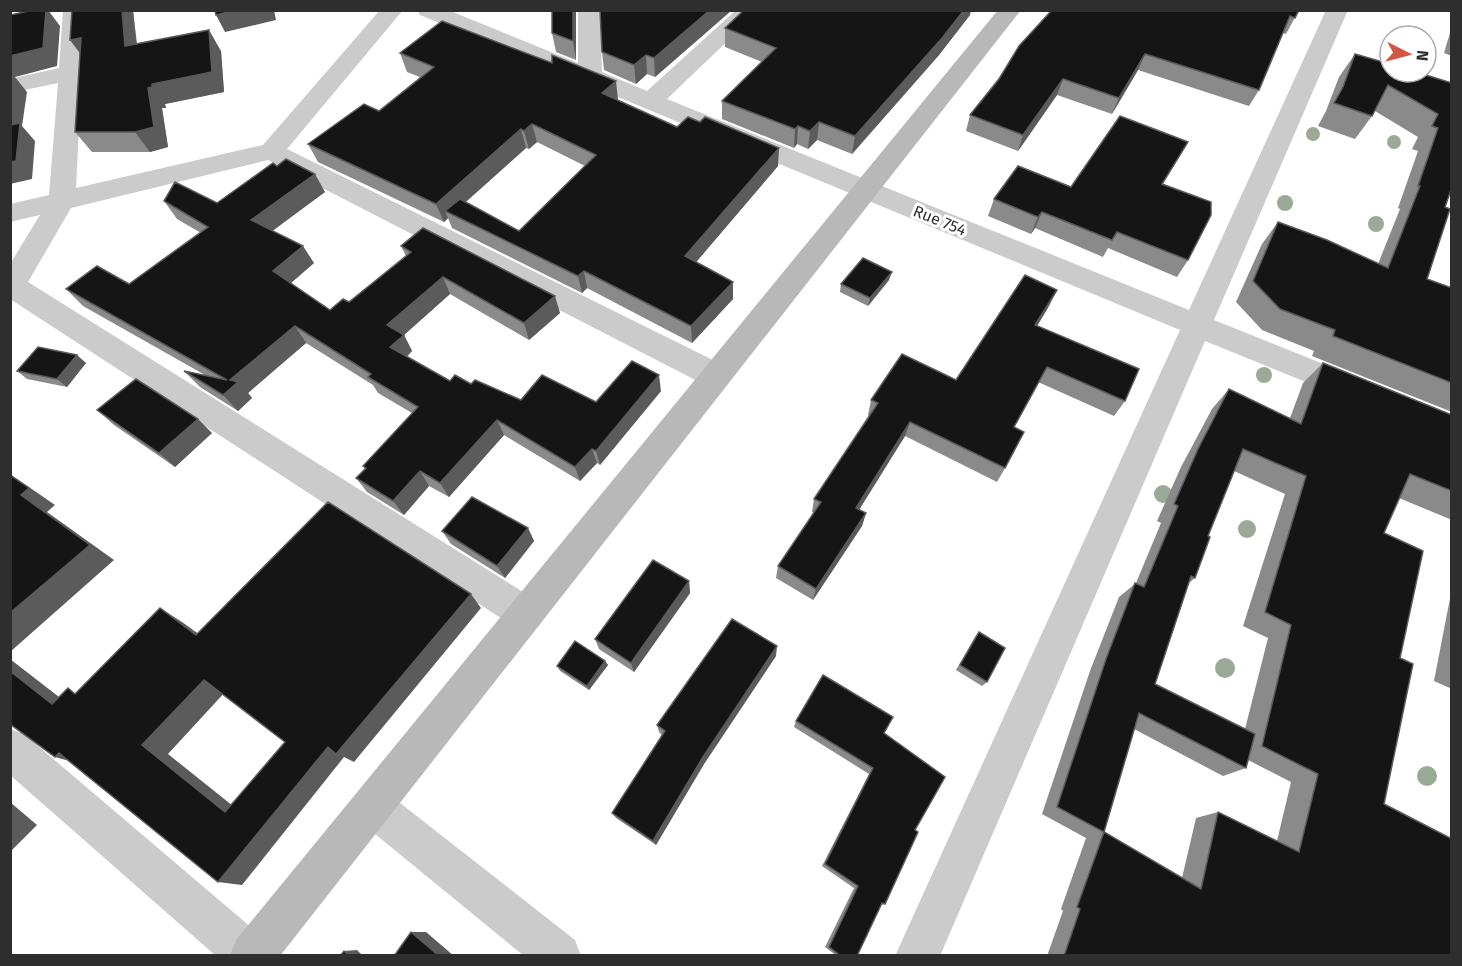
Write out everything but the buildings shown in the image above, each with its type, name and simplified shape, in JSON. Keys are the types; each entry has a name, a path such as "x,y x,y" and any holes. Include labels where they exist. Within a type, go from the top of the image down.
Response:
{"street":[{"path":"74,10 62,201 11,288 526,614"},
{"path":"10,213 271,152 392,10"},
{"name":"Rue 754","path":"428,10 1374,398"},
{"path":"589,10 590,77"},
{"path":"650,101 748,10"},
{"path":"10,748 251,956 1010,10"},
{"path":"917,956 1337,10"},
{"path":"10,86 70,72"},
{"path":"271,152 716,376"},
{"path":"372,806 559,956"}]}
